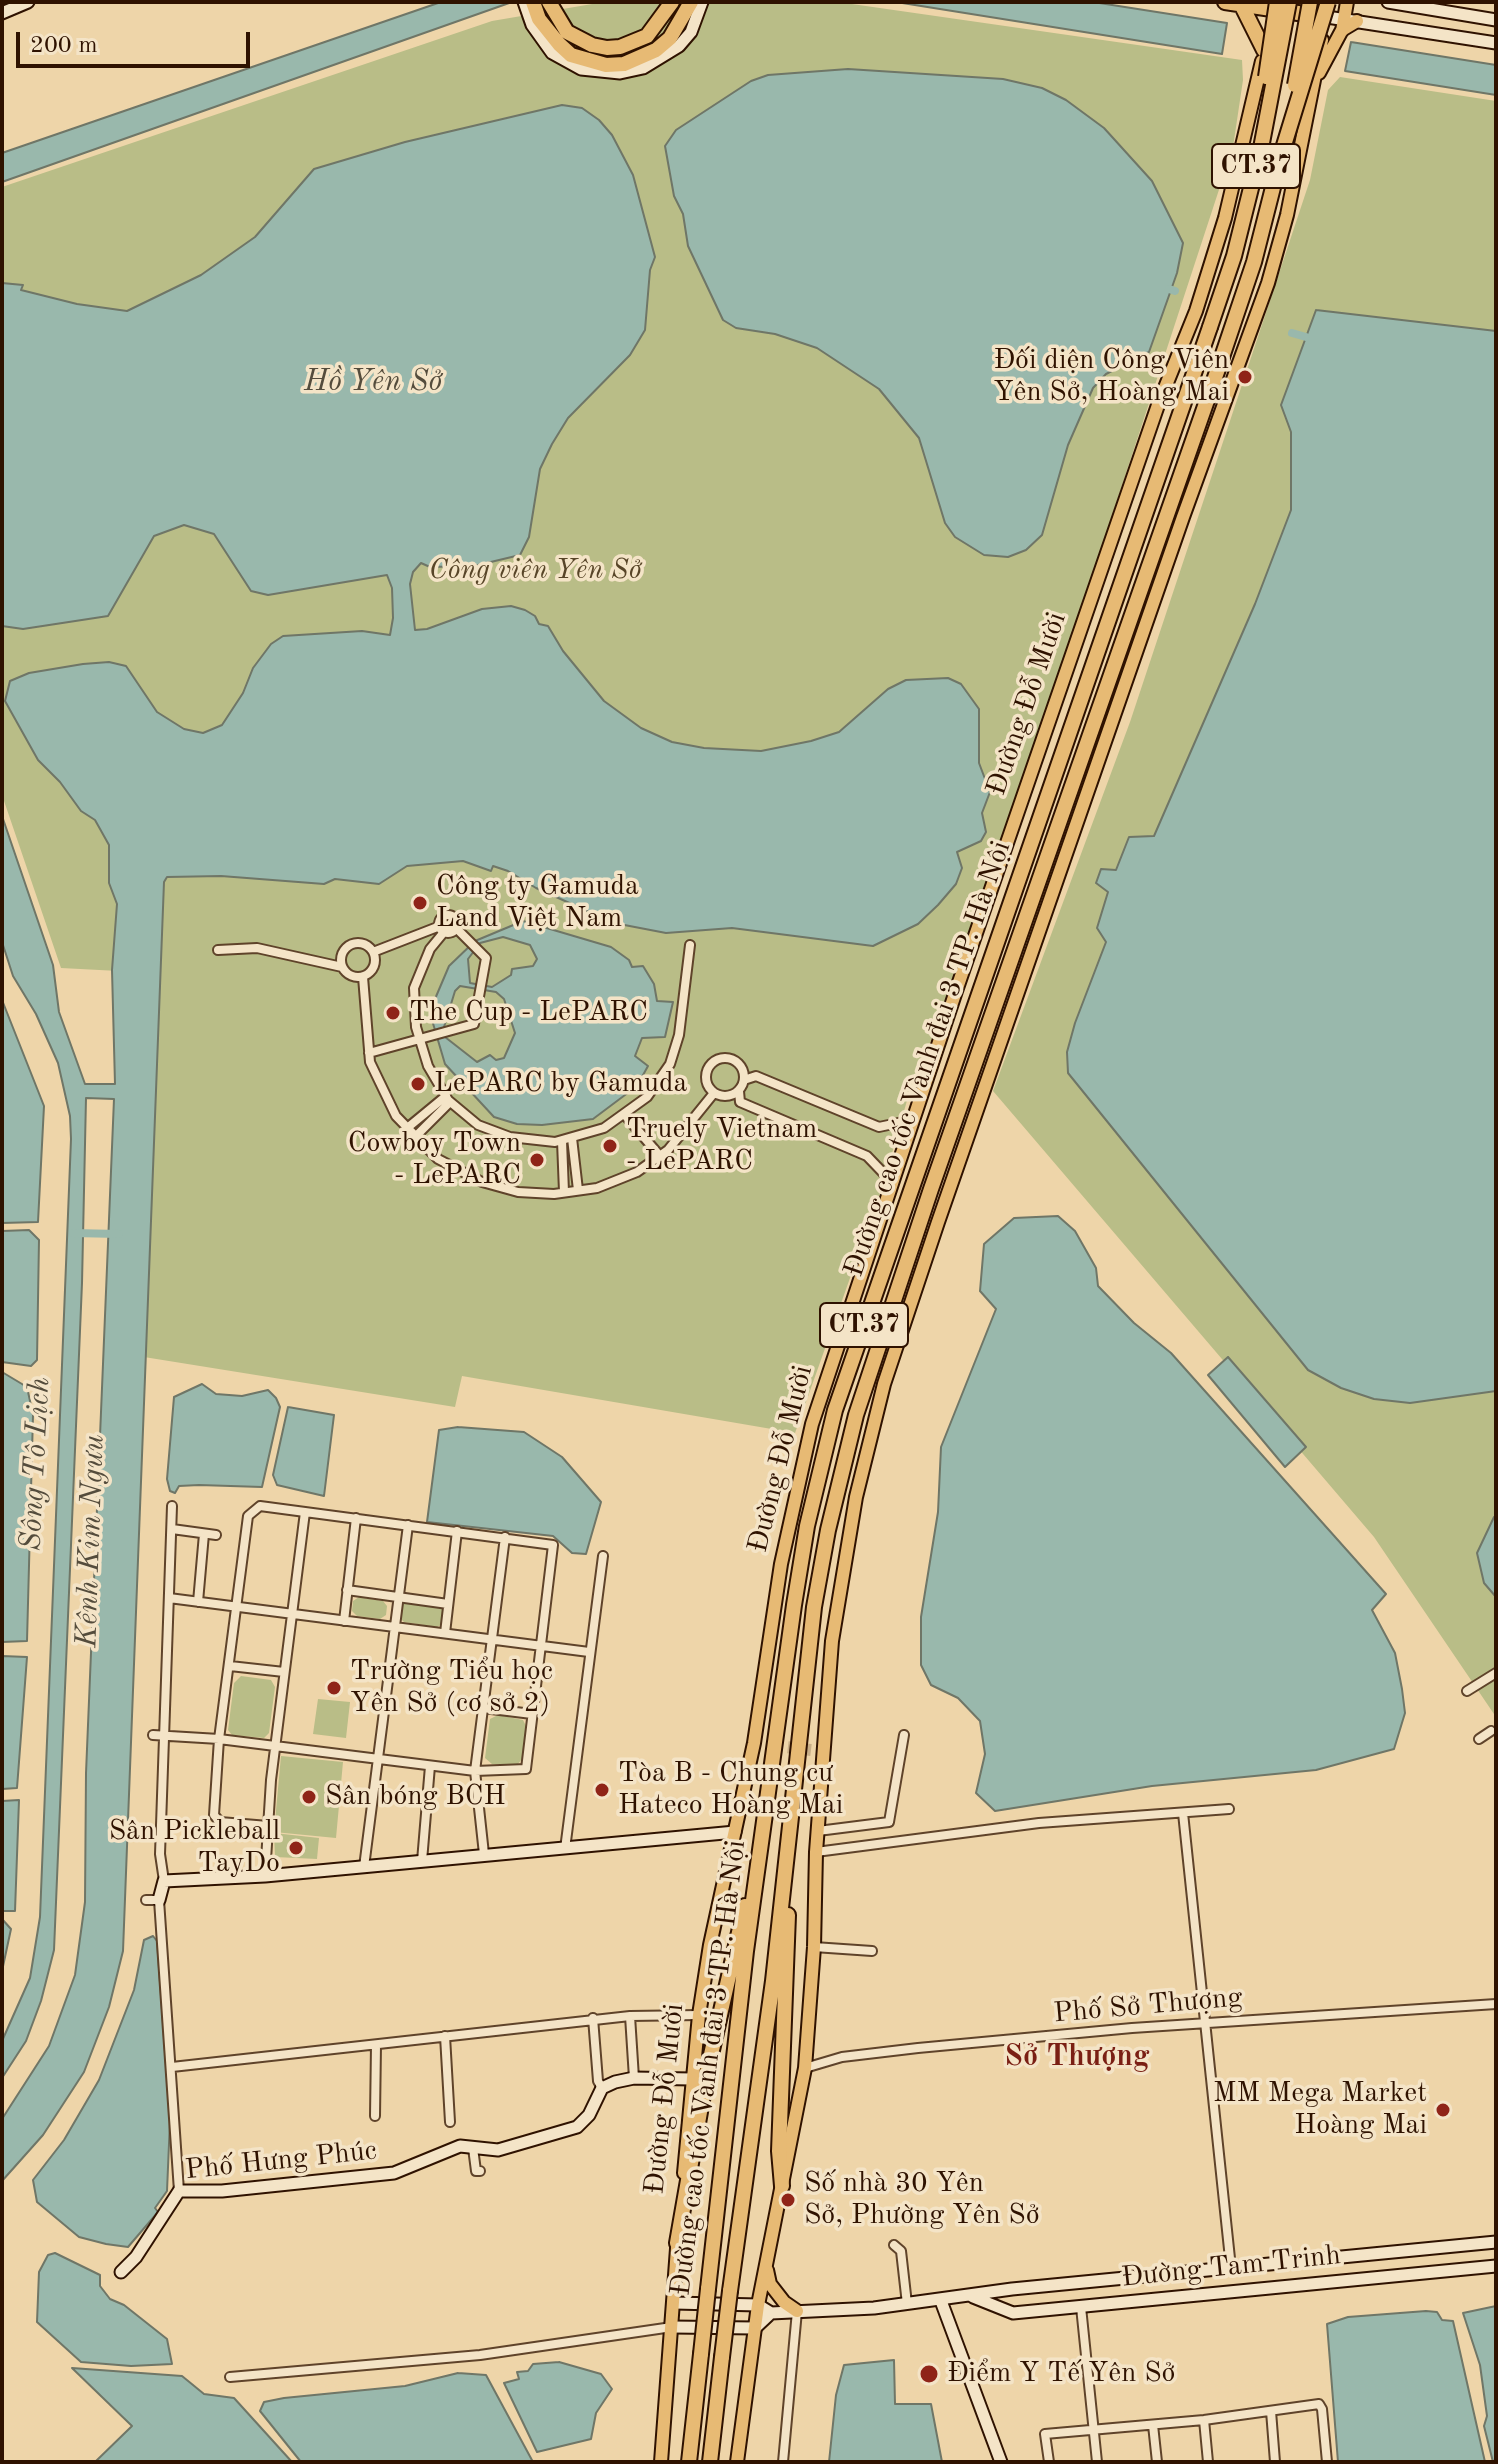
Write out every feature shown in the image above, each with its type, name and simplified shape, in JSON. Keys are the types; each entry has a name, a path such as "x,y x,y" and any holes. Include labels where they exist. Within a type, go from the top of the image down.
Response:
{"highway":[{"path":"533,2 539,19 571,55 606,65 624,64 656,50 682,20 691,2"},
{"path":"549,2 567,32 577,39 607,48 620,47 647,36 670,7"},
{"path":"1225,2 1330,5 1282,152"},
{"name":"CT.37","path":"1210,327 1234,256 1261,148 1289,2"},
{"name":"CT.37","path":"1282,152 1310,2"},
{"path":"1249,5 1252,24 1264,50"},
{"path":"1210,327 1253,146 1273,5"},
{"name":"Đường cao tốc Vành đai 3 TP. Hà Nội","path":"710,2462 773,1981 814,1607 828,1530 856,1415 931,1189 1205,408 1254,262 1282,152"},
{"name":"Đường cao tốc Vành đai 3 TP. Hà Nội","path":"689,2462 746,1951 807,1526 835,1410 1210,327"},
{"path":"677,2243 710,2057 767,1817"},
{"path":"782,2186 779,2151 786,1990 787,1838"}],"main road":[{"path":"2,13 28,2"},
{"path":"524,2 541,42 552,53 581,69 620,73 643,68 679,46 691,32 702,2"},
{"path":"1315,79 1348,24 1347,2"},
{"path":"1388,2 1496,20"},
{"name":"Đường Đỗ Mười","path":"661,2462 677,2243 699,2015 754,1743 781,1567 799,1475 843,1323 891,1181 1158,405 1196,311 1244,145 1273,5"},
{"path":"1330,5 1348,24 1496,43"},
{"path":"737,2462 758,2305 805,2068 820,1949 816,1852 818,1751 841,1576 856,1497 884,1384 1173,545 1268,283 1330,5"},
{"path":"1244,145 1275,140 1299,155"},
{"path":"754,1743 770,1745"},
{"path":"159,1900 164,1881 265,1876 735,1832"},
{"path":"602,2088 634,2078 692,2079"},
{"name":"Phố Hưng Phúc","path":"121,2272 136,2257 179,2191 363,2178 394,2173 460,2146 498,2150 577,2127 589,2115 602,2088"},
{"name":"Đường Tam Trinh","path":"771,2313 941,2301 1012,2289 1496,2242"},
{"name":"Đường Tam Trinh","path":"973,2297 1013,2313 1496,2266"},
{"path":"767,2269 770,2284 784,2302 797,2311"},
{"path":"1078,2284 1081,2307"},
{"path":"941,2301 1001,2462"},
{"path":"672,2327 755,2328 771,2313 758,2305 674,2303"}],"street":[{"path":"456,928 456,920 449,915 442,918 442,929 414,988 420,1039 428,1066 448,1099 478,1125 510,1137 562,1141 604,1128 623,1115 647,1097 670,1064 682,1020 690,945"},
{"path":"369,1053 474,1024 486,958 456,928 442,929 373,952"},
{"path":"342,967 342,954 350,944 363,944 373,952 375,965 363,977 369,1053 381,1090 406,1129 438,1159 482,1182 518,1192 597,1188 637,1172 658,1157 691,1124 714,1093"},
{"path":"218,950 257,948 342,967 351,976 363,977"},
{"path":"739,1091 726,1097 714,1093 706,1082 708,1069 717,1060 730,1059 741,1067 744,1080 739,1091 740,1102 867,1156 891,1181"},
{"path":"744,1080 756,1076 879,1127 912,1120"},
{"path":"406,1129 448,1099"},
{"path":"415,1137 448,1099"},
{"path":"623,1115 658,1157"},
{"path":"572,1138 578,1190"},
{"path":"562,1141 564,1192"},
{"path":"164,1881 160,1854 172,1506"},
{"path":"153,1735 219,1739 475,1771 526,1769 553,1545 260,1506 248,1516 219,1739 216,1819 268,1826"},
{"path":"265,1876 275,1747 305,1512"},
{"path":"344,1621 356,1518"},
{"path":"364,1867 375,1759 408,1525"},
{"path":"172,1529 216,1535"},
{"path":"445,1633 457,1531"},
{"path":"198,1602 204,1534"},
{"path":"484,1854 475,1771 505,1537"},
{"path":"565,1849 603,1556"},
{"path":"347,1590 448,1604"},
{"path":"169,1598 589,1652"},
{"path":"230,1666 284,1672"},
{"path":"1467,1691 1496,1673"},
{"path":"483,1708 532,1714"},
{"path":"1479,1739 1491,1731"},
{"path":"818,1831 889,1822 904,1735"},
{"path":"422,1861 430,1766"},
{"path":"816,1852 1039,1823 1229,1809"},
{"path":"1183,1813 1231,2268"},
{"path":"146,1900 159,1900 179,2191"},
{"path":"820,1949 872,1951"},
{"name":"Phố Sở Thượng","path":"805,2068 842,2057 918,2048 1205,2021 1496,2004"},
{"path":"172,2067 593,2018 699,2015"},
{"path":"630,2016 634,2078"},
{"path":"593,2018 598,2081 602,2088"},
{"path":"445,2036 450,2122"},
{"path":"375,2116 376,2045"},
{"path":"473,2148 476,2171 480,2171"},
{"path":"894,2245 901,2251 907,2304"},
{"path":"1081,2307 1097,2462"},
{"path":"783,2462 797,2311"},
{"path":"230,2377 452,2358 672,2327"},
{"path":"1049,2462 1045,2434 1204,2420 1321,2405 1327,2462"},
{"path":"1271,2411 1275,2462"},
{"path":"1204,2420 1208,2462"},
{"path":"1153,2425 1157,2462"}],"green space":[{"name":"Công viên Yên Sở","path":"604,2 838,2 1242,60 1243,80 1233,147 987,892 959,956 943,1012 910,1090 883,1185 795,1433 462,1376 455,1407 144,1357 157,973 61,968 2,795 2,187 492,21"},
{"path":"1340,77 1496,101 1496,1717 1374,1537 993,1091 1130,722 1310,180 1328,90"},
{"path":"359,1597 383,1601 387,1606 386,1615 380,1619 357,1616 352,1611 353,1601"},
{"path":"407,1601 439,1606 445,1611 444,1623 437,1627 404,1622 400,1618 401,1605"},
{"path":"241,1676 271,1680 275,1687 269,1733 264,1738 232,1735 228,1730 234,1683"},
{"path":"318,1699 350,1702 346,1738 313,1734"},
{"path":"498,1715 523,1720 526,1726 522,1759 517,1765 492,1764 485,1758 490,1719"},
{"name":"Sân bóng BCH","path":"281,1756 343,1762 336,1838 274,1832"},
{"name":"Sân Pickleball TayDo","path":"274,1833 319,1838 317,1859 275,1857"}],"water":[{"path":"441,2 512,2 2,182 2,153"},
{"path":"896,2 1093,2 1227,23 1222,54"},
{"path":"1351,42 1496,65 1496,95 1345,71"},
{"path":"848,69 1003,79 1042,88 1066,100 1104,128 1152,181 1183,243 1177,273 1149,352 1106,374 1093,388 1068,445 1042,535 1026,550 1008,557 984,555 955,537 945,523 919,438 879,389 817,348 775,334 736,328 723,320 688,246 683,214 674,196 665,146 676,130 751,81 768,75"},
{"name":"Hồ Yên Sở","path":"562,105 582,108 599,120 612,135 633,175 655,257 650,270 645,330 630,355 568,418 552,444 540,469 529,537 520,555 474,566 430,567 421,563 413,572 410,584 415,630 427,629 482,609 511,606 525,610 535,616 539,624 548,626 563,651 604,701 641,728 672,742 704,748 761,751 811,741 839,732 888,689 906,680 948,678 961,684 979,709 979,763 990,792 982,813 986,832 981,841 957,852 962,868 956,884 938,905 918,924 873,946 732,928 666,933 614,923 536,888 508,871 493,866 491,871 463,861 407,866 379,884 335,879 324,884 221,876 167,877 164,882 123,1951 109,2007 84,2072 43,2135 2,2181 2,2119 49,2046 75,1975 85,1902 86,1773 114,1099 86,1098 82,1283 54,1950 41,2001 26,2041 2,2078 2,2041 30,1978 40,1917 71,1139 70,1116 58,1063 36,1014 13,976 2,942 2,816 53,965 59,1012 85,1084 115,1084 112,970 117,904 109,883 109,845 95,820 81,811 60,782 38,760 5,701 10,681 29,673 83,664 109,662 126,666 157,712 184,729 203,733 222,725 243,693 253,668 271,644 283,636 362,631 390,635 393,618 392,588 387,575 268,595 251,591 214,534 184,525 154,536 108,616 23,629 2,626 2,283 23,285 21,290 77,304 127,311 201,275 255,237 314,169 405,142"},
{"path":"1316,310 1496,331 1496,1391 1410,1403 1374,1399 1341,1388 1308,1370 1068,1073 1067,1052 1075,1023 1106,942 1097,928 1108,892 1096,883 1101,869 1116,870 1129,837 1154,836 1255,604 1291,510 1291,432 1281,405"},
{"path":"523,921 611,947 629,960 632,967 643,966 654,984 657,1001 673,1002 665,1037 642,1038 635,1056 648,1066 637,1086 593,1119 542,1125 517,1124 494,1117 445,1064 432,1020 432,1006 449,966 475,941","holes":["503,937 530,945 537,959 533,966 512,969 511,975 492,987 470,983 468,959 480,943","460,986 496,992 504,999 515,1033 504,1058 496,1060 490,1055 477,1062 445,1037 444,1027 455,991"]},
{"path":"2,1000 44,1106 38,1222 2,1223"},
{"path":"1058,1216 1075,1231 1096,1268 1098,1286 1134,1323 1171,1353 1386,1594 1372,1610 1395,1653 1402,1689 1405,1713 1394,1749 1316,1770 1152,1786 995,1811 976,1793 985,1754 980,1721 958,1698 931,1685 921,1665 921,1617 938,1512 941,1447 996,1309 980,1291 984,1244 1014,1218"},
{"path":"29,1230 39,1240 37,1360 31,1366 2,1362 2,1231"},
{"path":"1228,1357 1306,1447 1285,1467 1208,1375"},
{"path":"2,1372 27,1387 33,1415 27,1641 2,1642"},
{"path":"202,1384 216,1394 242,1396 268,1390 276,1398 280,1407 262,1487 199,1485 179,1486 175,1493 170,1491 167,1479 174,1397"},
{"path":"288,1407 334,1415 324,1496 277,1485 273,1475"},
{"path":"458,1427 524,1432 562,1457 601,1502 586,1554 572,1553 553,1536 427,1522 439,1430"},
{"path":"1494,1517 1496,1597 1484,1583 1477,1553"},
{"path":"2,1656 27,1657 17,1788 2,1789"},
{"path":"19,1800 15,1911 2,1911 2,1801"},
{"path":"2,1919 11,1929 2,1971"},
{"path":"153,1936 157,1941 170,2120 167,2191 155,2208 158,2212 128,2247 79,2237 37,2202 33,2180 64,2140 99,2080 134,1990 144,1940"},
{"path":"55,2253 100,2275 100,2286 110,2299 124,2305 167,2339 172,2364 131,2366 81,2362 37,2322 39,2272 48,2255"},
{"path":"1496,2306 1496,2462 1493,2462 1484,2426 1487,2416 1480,2365 1463,2313"},
{"path":"1437,2312 1442,2320 1453,2321 1485,2462 1338,2462 1327,2324 1348,2317"},
{"path":"894,2360 895,2404 931,2404 942,2462 829,2462 836,2395 844,2365"},
{"path":"559,2362 601,2374 612,2389 596,2413 591,2439 537,2452 504,2383 519,2379 517,2372 528,2371 533,2364"},
{"path":"72,2368 182,2376 204,2394 234,2398 292,2462 95,2462 132,2426"},
{"path":"458,2373 486,2375 533,2462 301,2462 260,2411 264,2402 284,2398 405,2386"}],"waterway":[{"path":"1169,289 1175,291"},
{"path":"1292,333 1306,337"},
{"path":"73,1233 119,1234"}],"tunnel":[{"path":"770,1745 811,1750"}],"place":[{"name":"Đối diện Công Viên Yên Sở, Hoàng Mai","path":"1245,377"},
{"name":"Công ty Gamuda Land Việt Nam","path":"420,903"},
{"name":"The Cup - LePARC","path":"393,1013"},
{"name":"LePARC by Gamuda","path":"418,1084"},
{"name":"Truely Vietnam - LePARC","path":"610,1146"},
{"name":"Cowboy Town - LePARC","path":"537,1160"},
{"name":"Trường Tiểu học Yên Sở (cơ sở 2)","path":"334,1688"},
{"name":"Tòa B - Chung cư Hateco Hoàng Mai","path":"602,1790"},
{"name":"Sân bóng BCH","path":"309,1797"},
{"name":"Sân Pickleball TayDo","path":"296,1848"},
{"name":"MM Mega Market Hoàng Mai","path":"1443,2110"},
{"name":"Số nhà 30 Yên Sở, Phường Yên Sở","path":"788,2200"},
{"name":"Điểm Y Tế Yên Sở","path":"929,2374"}],"district":[{"name":"Sở Thượng","path":"1077,2057"}],"water label":[{"name":"Sông Tô Lịch","path":"36,1464"},
{"name":"Kênh Kim Ngưu","path":"91,1541"}]}
